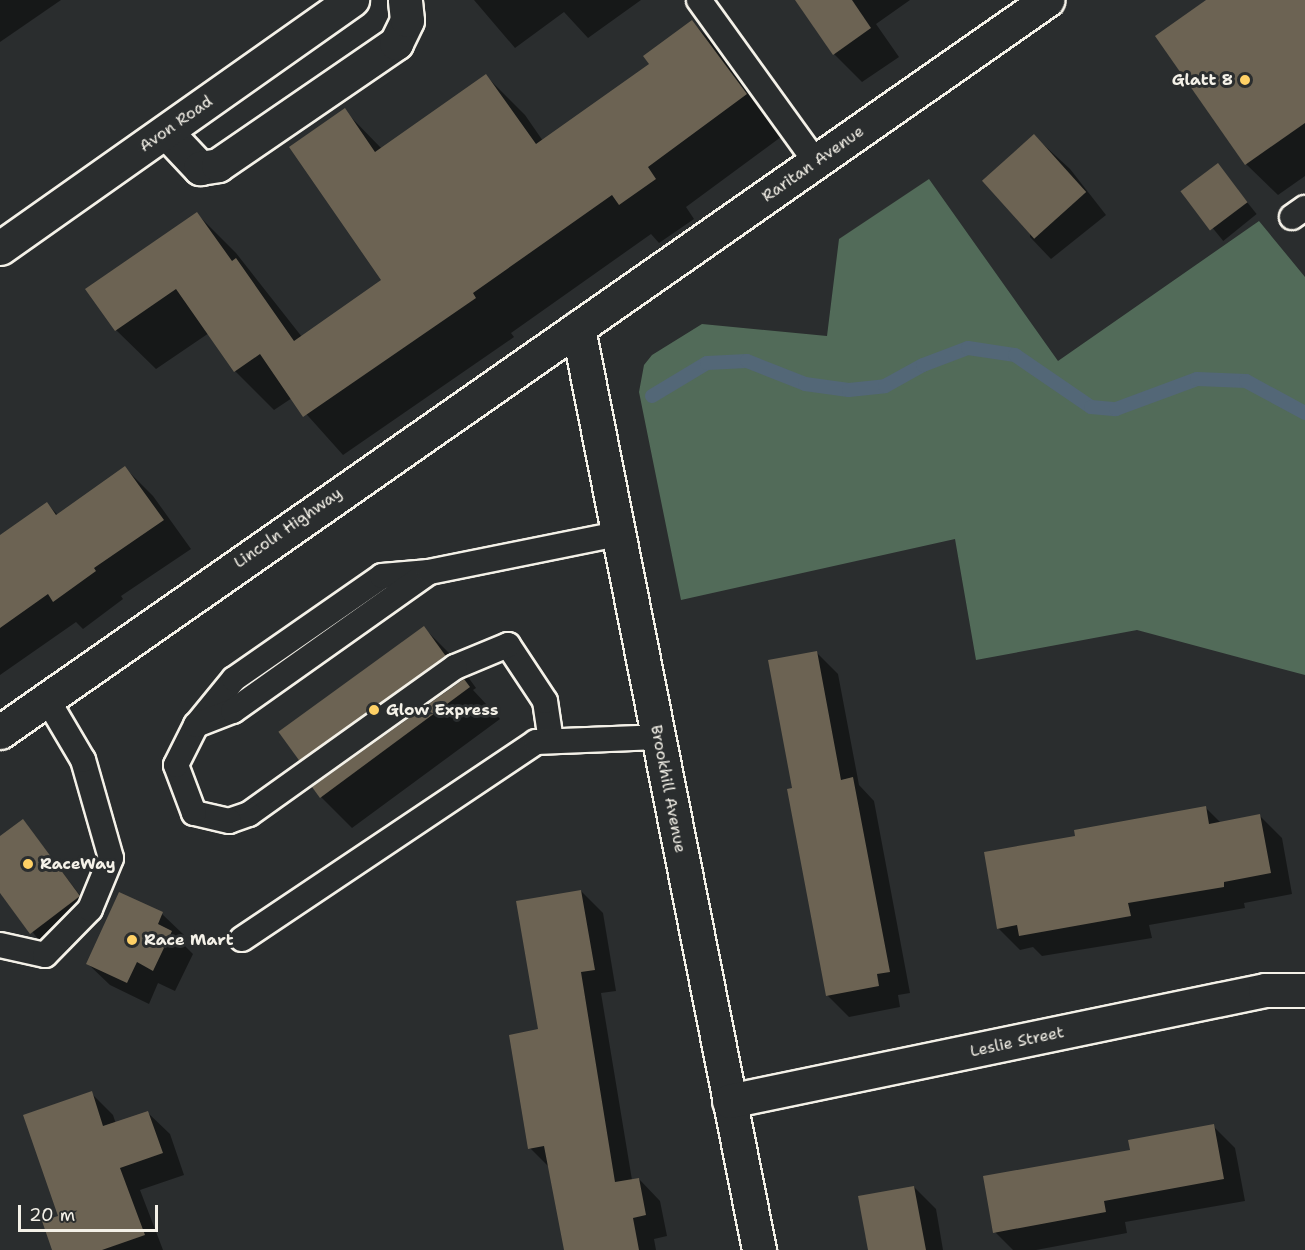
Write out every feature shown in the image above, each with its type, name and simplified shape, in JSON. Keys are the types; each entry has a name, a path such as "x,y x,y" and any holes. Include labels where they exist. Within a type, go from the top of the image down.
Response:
{"street":[{"name":"Avon Road","path":"0,248 352,0"},
{"path":"166,132 201,168 218,165 396,43 407,20 405,0"},
{"name":"Raritan Avenue","path":"578,328 1047,0"},
{"name":"Brookhill Avenue","path":"578,328 759,1250"},
{"name":"Lincoln Highway","path":"0,732 578,328"},
{"name":"Leslie Street","path":"729,1101 1265,990 1305,990"}],"lane":[{"path":"699,0 816,162"},
{"path":"551,741 545,701 508,645 454,667 262,807 229,821 194,813 176,765 196,725 233,711 429,572 618,534"},
{"path":"0,945 45,954 90,909 111,858 83,760 47,699"},
{"path":"242,939 536,742 658,737"}],"green space":[{"path":"929,179 1058,361 1259,221 1305,277 1305,675 1137,630 976,660 955,539 681,600 639,392 644,365 652,355 702,324 827,336 839,239"}],"building":[{"path":"795,0 852,0 871,28 833,55"},
{"name":"Glatt 8","path":"1206,0 1305,0 1305,123 1245,165 1155,36"},
{"path":"692,20 747,94 648,167 656,179 619,205 612,195 473,293 476,298 303,417 260,354 234,372 176,289 115,331 85,289 197,212 232,261 236,258 294,341 381,280 289,147 345,108 375,152 486,74 536,144 649,64 643,56"},
{"path":"1034,134 1086,192 1034,239 982,181"},
{"path":"1218,163 1247,202 1210,230 1180,191"},
{"path":"125,466 164,520 94,568 96,571 53,602 48,594 0,628 0,535 47,502 56,515"},
{"path":"424,626 446,656 300,762 278,732"},
{"path":"817,651 841,780 853,777 890,972 877,974 879,986 826,996 787,789 792,788 768,660"},
{"path":"464,679 470,687 320,798 312,787"},
{"path":"1206,806 1209,824 1260,814 1271,873 1224,882 1224,887 1128,903 1131,916 1019,936 1017,925 997,929 984,852 1075,836 1074,830"},
{"name":"RaceWay","path":"23,819 80,896 30,934 0,893 0,836"},
{"path":"581,890 595,970 581,972 615,1182 639,1178 646,1215 633,1218 639,1250 564,1250 544,1146 528,1149 509,1035 538,1029 516,901"},
{"name":"Race Mart","path":"119,892 163,912 158,924 172,931 153,971 137,962 127,983 86,964"},
{"path":"92,1091 103,1126 148,1111 163,1153 120,1168 145,1235 102,1250 52,1250 42,1221 58,1216 23,1115"},
{"path":"1214,1124 1224,1179 1104,1201 1106,1212 993,1233 983,1176 1130,1150 1128,1140"},
{"path":"914,1186 926,1250 868,1250 858,1196"}],"waterway":[{"path":"652,396 707,363 747,361 805,384 849,390 885,386 923,365 968,348 1015,355 1091,407 1116,409 1197,379 1246,381 1305,413"}],"place":[{"name":"Glatt 8","path":"1245,80"},
{"name":"Glow Express","path":"374,710"},
{"name":"RaceWay","path":"28,864"},
{"name":"Race Mart","path":"132,940"}]}
